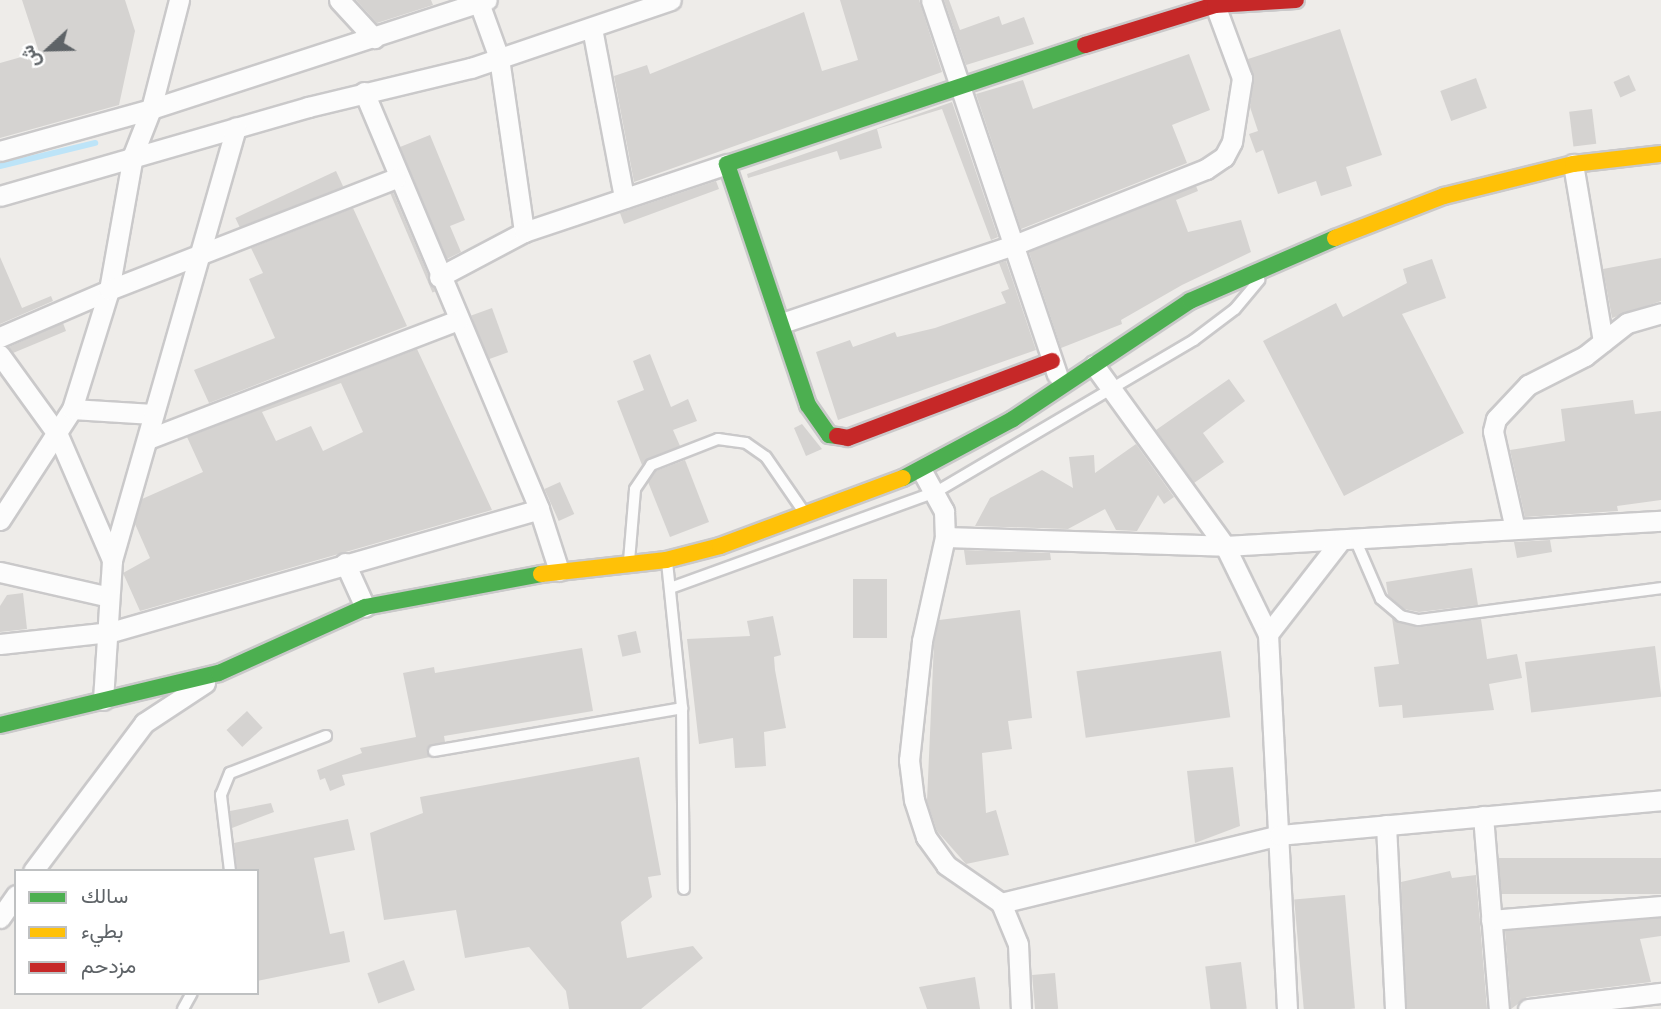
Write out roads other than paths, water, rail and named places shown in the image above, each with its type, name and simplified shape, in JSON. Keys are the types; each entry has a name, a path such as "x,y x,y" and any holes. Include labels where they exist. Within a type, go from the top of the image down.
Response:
{"main road":[{"path":"1052,361 836,440 808,405 727,164 956,84 1215,5 1296,0"},
{"path":"0,726 219,673 365,607 559,570 666,560 806,514 922,471 1062,386 1190,301 1274,261 1444,197 1573,164 1661,154"}],"street":[{"path":"0,520 58,435 72,409 109,289 133,155 151,109 178,0"},
{"path":"339,0 374,38"},
{"path":"0,196 133,155 499,58 671,0"},
{"path":"931,0 956,84 1062,386"},
{"path":"0,151 151,109 481,1 499,58 524,232"},
{"path":"782,323 1014,245 1206,169 1224,157 1232,142 1242,78 1215,5"},
{"path":"592,28 624,198"},
{"path":"364,92 396,178 539,509 559,570"},
{"path":"103,700 111,632 106,596 112,560 236,127"},
{"path":"439,277 524,232 727,164"},
{"path":"1573,164 1603,341"},
{"path":"0,337 109,289 198,258 396,178"},
{"path":"1515,529 1493,431 1496,419 1528,385 1603,341 1627,323 1661,313"},
{"path":"148,439 458,320"},
{"path":"0,355 58,435 112,560"},
{"path":"1094,365 1116,391 1225,546 1268,634 1287,1009"},
{"path":"72,409 153,414"},
{"path":"922,471 936,492 944,511 945,537 922,640 909,760 914,800 926,837 946,865 1001,902 1018,944 1021,1009"},
{"path":"0,644 111,632 345,562 539,509"},
{"path":"945,537 1225,546 1661,521"},
{"path":"1268,634 1348,539"},
{"path":"345,562 365,607"},
{"path":"0,572 106,596"},
{"path":"34,869 144,723 219,673"},
{"path":"1001,902 1279,835 1661,800"},
{"path":"1483,816 1499,1009"},
{"path":"1386,825 1395,1009"},
{"path":"0,918 14,898"},
{"path":"1491,920 1661,906"},
{"path":"1528,1009 1595,1005 1661,993"}],"lane":[{"path":"673,587 936,492 1116,391 1235,309 1274,261"},
{"path":"629,565 635,489 651,465 718,439 746,443 765,457 806,514"},
{"path":"1348,539 1381,599 1401,616 1419,620 1661,588"},
{"path":"666,560 673,587 682,708 684,889"},
{"path":"434,751 682,708"},
{"path":"230,869 221,795 230,773 326,736"}],"waterway":[{"path":"0,166 95,143"}]}
